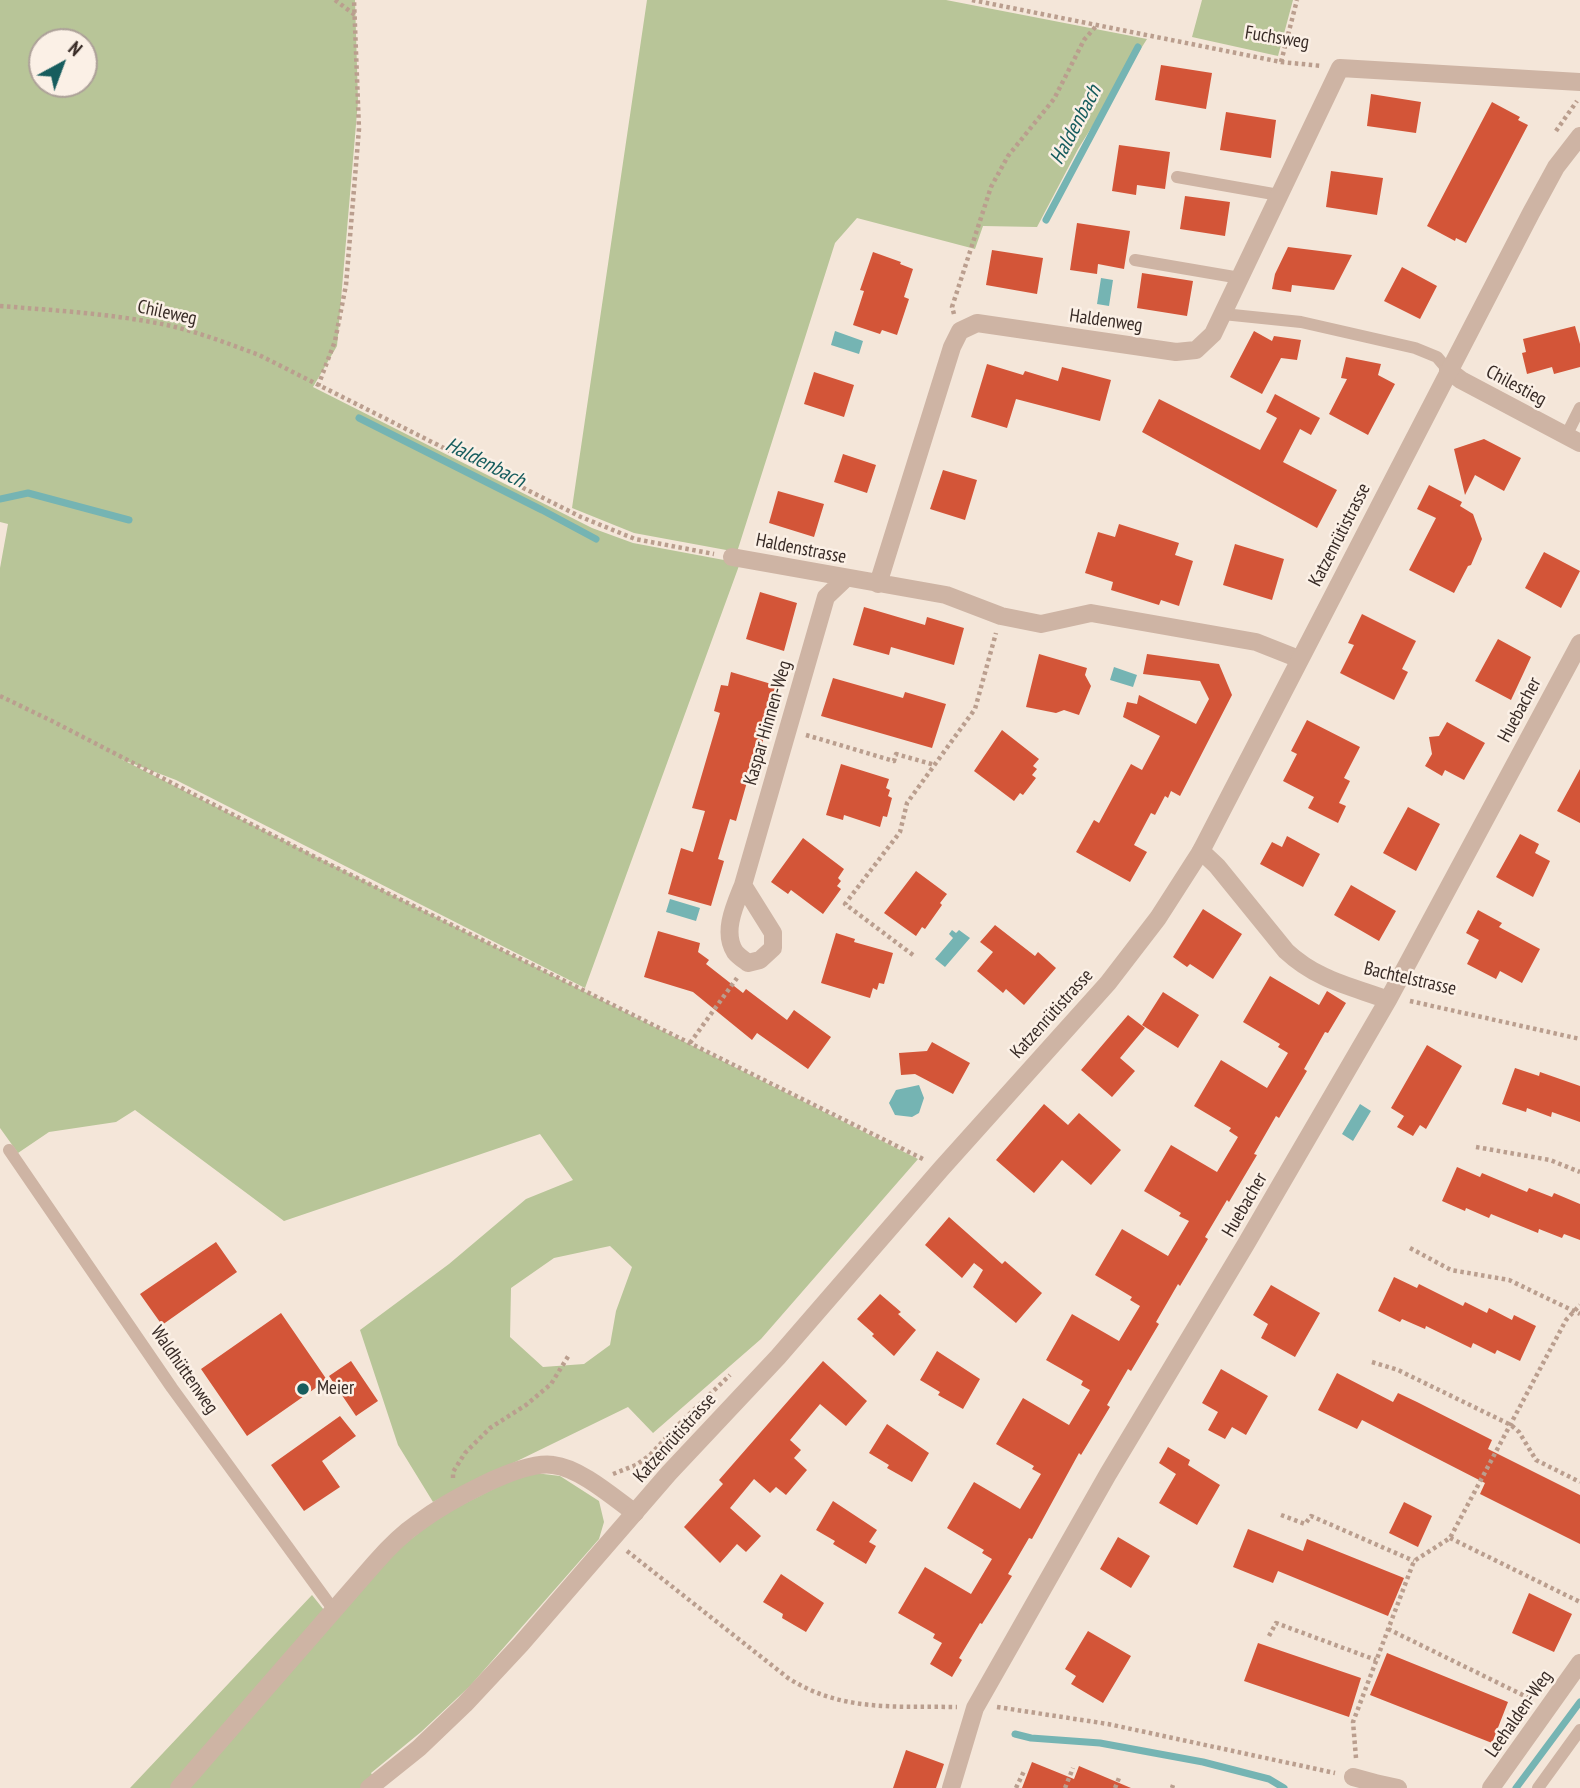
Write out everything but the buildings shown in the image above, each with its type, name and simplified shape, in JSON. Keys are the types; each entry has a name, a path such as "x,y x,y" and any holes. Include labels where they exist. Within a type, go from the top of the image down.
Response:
{"street":[{"name":"Haldenweg","path":"960,331 977,323 1176,352 1196,350 1213,334 1340,68"},
{"path":"1340,68 1580,82"},
{"name":"Katzenrütistrasse","path":"369,1788 419,1748 521,1644 669,1473 778,1357 941,1169 1108,983 1158,918 1201,850 1448,370 1556,167 1580,136"},
{"path":"878,584 952,347 960,331"},
{"name":"Chilestieg","path":"1448,370 1461,380 1573,439"},
{"name":"Haldenstrasse","path":"732,557 946,595 1001,616 1041,624 1091,613 1256,642 1299,659"},
{"name":"Kaspar Hinnen-Weg","path":"748,963 735,951 728,933 735,905 826,597 845,579"},
{"name":"Huebacher","path":"951,1788 975,1708 1108,1474 1388,1000 1580,643"},
{"name":"Bachtelstrasse","path":"1201,850 1298,963 1333,982 1388,1000"},
{"path":"743,885 773,933 774,948 761,960 748,963"},
{"path":"179,1788 333,1609 392,1544 417,1523 508,1473 539,1464 568,1469 635,1513"},
{"name":"Leehalden-Weg","path":"1491,1788 1580,1662"},
{"path":"1353,1777 1371,1785 1398,1788"}],"lane":[{"path":"1177,177 1279,195"},
{"path":"1135,260 1240,278"},
{"path":"1223,314 1301,322 1415,348 1437,357 1448,370"},
{"name":"Chilestieg","path":"1573,439 1580,408"},
{"name":"Waldhüttenweg","path":"9,1150 172,1388 333,1609"},
{"path":"1538,1788 1580,1730"}],"path":[{"path":"335,0 355,15"},
{"path":"318,387 335,341 346,285 359,129 354,0"},
{"name":"Fuchsweg","path":"972,0 1281,62 1340,68"},
{"path":"1281,62 1297,0"},
{"path":"960,331 952,307 991,187 1007,156 1055,99 1084,40 1097,25"},
{"name":"Chileweg","path":"0,306 153,322 204,335 259,355 318,387"},
{"name":"Haldenstrasse","path":"318,387 591,522 635,539 732,557"},
{"path":"913,955 845,904 901,832 907,803 975,709 1001,616"},
{"path":"0,696 311,855 941,1169"},
{"path":"788,729 894,761 896,754 934,765"},
{"path":"690,1043 748,963"},
{"name":"Bachtelstrasse","path":"1388,1000 1410,1001 1580,1039"},
{"path":"1476,1147 1550,1160 1580,1172"},
{"path":"915,1170 932,1151"},
{"path":"1410,1248 1451,1270 1509,1280 1578,1312"},
{"path":"1353,1777 1356,1756 1353,1722 1414,1561 1450,1538 1566,1320 1578,1312 1580,1305"},
{"path":"458,1499 453,1472 465,1453 490,1428 526,1405 551,1384 569,1355"},
{"path":"1373,1362 1398,1370 1510,1426 1519,1432 1536,1460 1580,1482"},
{"path":"594,1485 600,1479 636,1465 650,1455 740,1368"},
{"path":"1281,1515 1306,1524 1311,1516 1414,1561"},
{"path":"1450,1538 1580,1602"},
{"path":"1269,1636 1276,1623 1376,1660"},
{"path":"1388,1629 1550,1707"},
{"path":"1065,1788 1073,1768"},
{"path":"1017,1788 1024,1769"},
{"path":"1115,1788 1119,1779"}],"green space":[{"path":"0,0 355,0 358,101 337,346 313,387 592,528 633,543 740,563 585,988 176,780 121,759 918,1159 761,1339 653,1433 628,1407 433,1502 398,1445 360,1330 449,1264 526,1199 573,1180 540,1134 284,1221 135,1110 116,1122 49,1132 18,1153 0,1128 0,568 8,524 0,522","holes":["610,1246 632,1267 616,1311 610,1345 584,1364 543,1367 510,1337 511,1288 554,1258"]},
{"path":"647,0 946,0 1147,39 1078,149 1037,227 983,226 975,249 857,218 835,243 737,552 634,533 572,508"},
{"path":"1202,0 1293,0 1278,56 1192,37"},
{"path":"527,1472 560,1476 599,1501 604,1522 599,1539 470,1686 421,1732 371,1773 380,1788 130,1788 312,1595 332,1620 386,1559 440,1516"}],"water":[{"path":"1101,278 1113,280 1109,306 1097,304"},
{"path":"835,331 863,341 859,354 831,345"},
{"path":"1114,667 1137,675 1133,687 1110,680"},
{"path":"670,899 700,908 696,921 666,912"},
{"path":"952,930 956,933 959,930 970,938 945,967 935,959 953,938 949,934"},
{"path":"919,1085 924,1098 919,1113 912,1117 895,1115 889,1103 896,1090"},
{"path":"1360,1104 1371,1111 1353,1141 1342,1134"}],"waterway":[{"name":"Haldenbach","path":"1046,220 1138,47"},
{"name":"Haldenbach","path":"359,418 596,539"},
{"path":"0,499 28,493 129,520"},
{"path":"1516,1788 1580,1702"},
{"path":"1015,1734 1031,1738 1100,1743 1203,1762 1269,1779 1284,1788"}],"place":[{"name":"Meier","path":"303,1389"}]}
